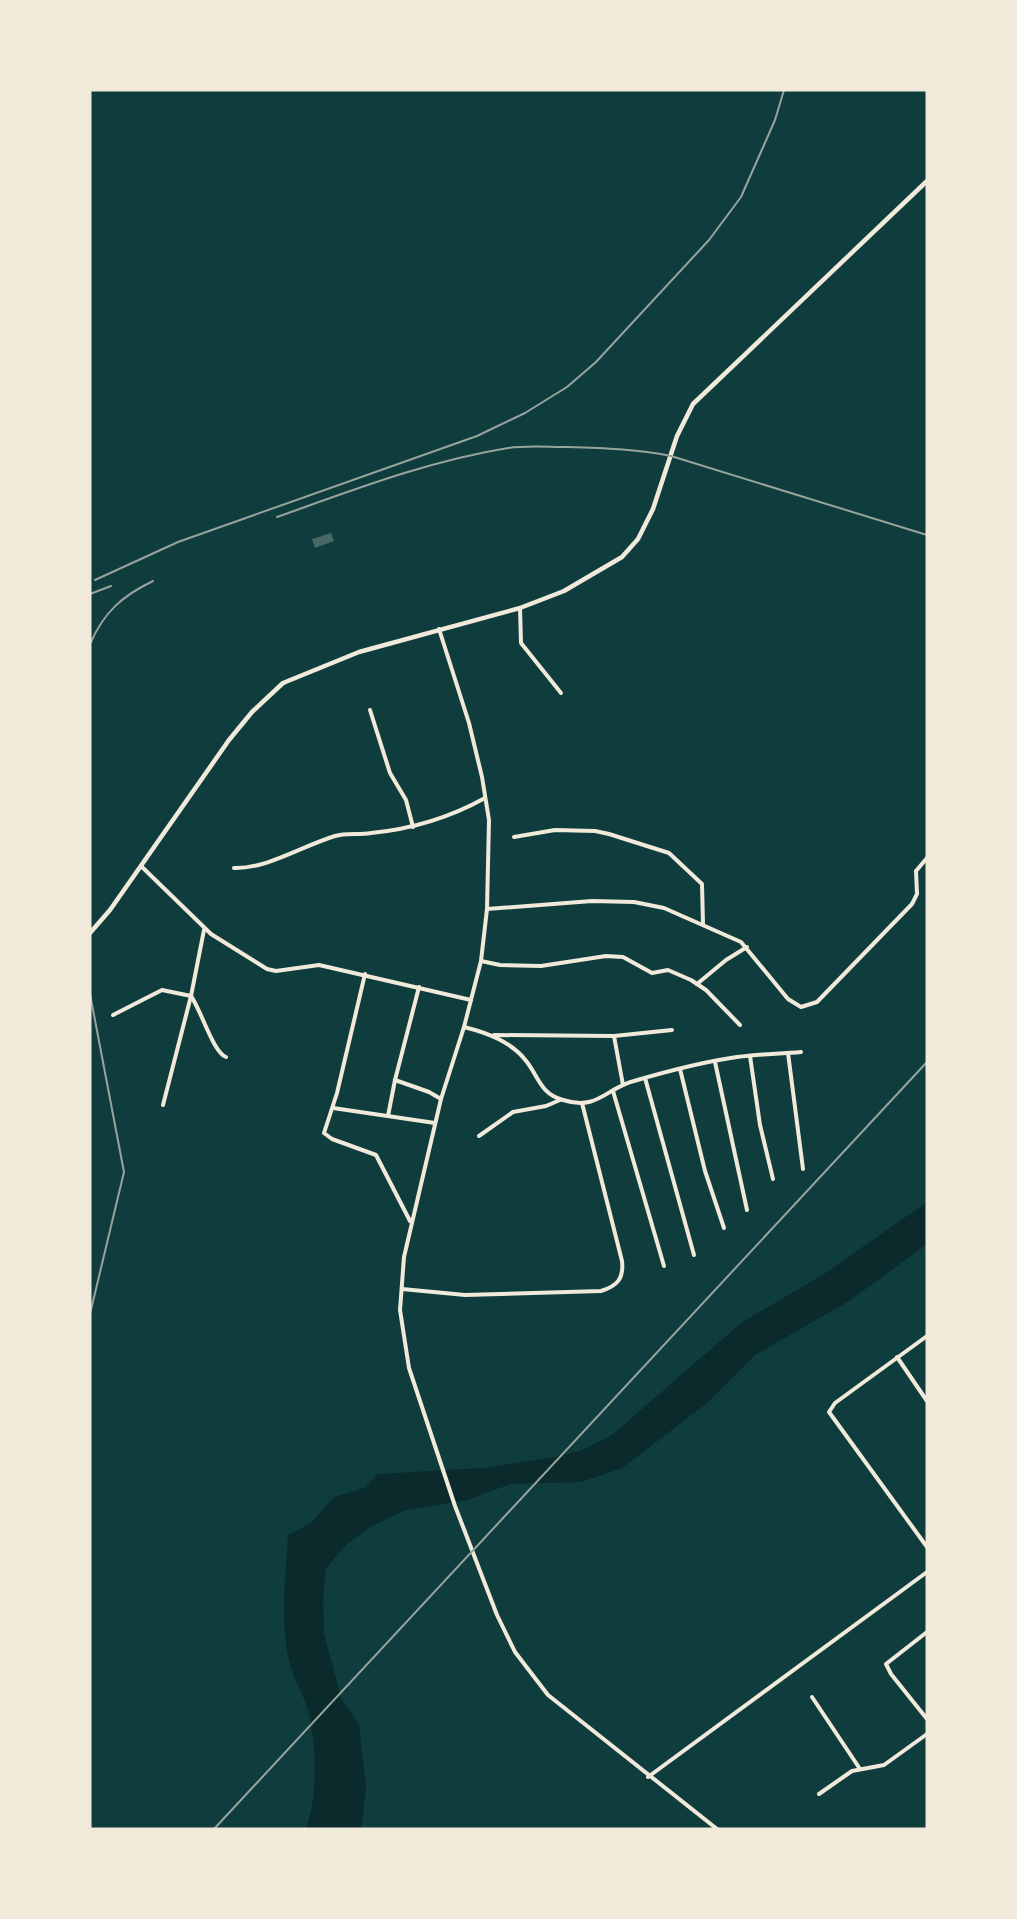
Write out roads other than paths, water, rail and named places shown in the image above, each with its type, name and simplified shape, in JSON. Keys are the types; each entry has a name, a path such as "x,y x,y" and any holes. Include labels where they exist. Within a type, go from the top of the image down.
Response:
{"street":[{"path":"90,933 141,866 229,740 252,712 282,683 359,652 520,608 586,579 631,548 653,509 677,436 693,404 927,181"},
{"path":"520,608 521,644 561,693"},
{"path":"440,629 469,723 489,820 487,909 481,962 464,1027 441,1099 411,1222 400,1310 408,1368 455,1506 497,1615 515,1652 548,1695 648,1777 717,1829"},
{"path":"370,710 390,773 406,800 413,827"},
{"path":"234,868 251,868 267,863 281,855 338,835 413,827 448,817 485,798"},
{"path":"514,837 555,830 595,831 669,853 702,884 703,924"},
{"path":"487,909 592,901 634,902 664,908 732,936 747,947 788,999 801,1007 811,1005 912,904 917,894 916,871 927,858"},
{"path":"141,866 174,895 204,929 238,953 272,970 320,965 471,1000"},
{"path":"163,1106 191,996 204,929"},
{"path":"697,984 726,960 747,947"},
{"path":"481,962 541,966 617,956 629,959 652,973 668,970 697,984 740,1025"},
{"path":"365,974 333,1108 324,1133 332,1139 376,1155 411,1222"},
{"path":"388,1116 419,987"},
{"path":"113,1015 162,990 191,996 206,1021 219,1054 226,1057"},
{"path":"464,1027 492,1035 614,1036 672,1030"},
{"path":"492,1035 516,1050 526,1061 542,1088 561,1100 582,1103 600,1100 623,1085 680,1069 750,1056 801,1052"},
{"path":"614,1036 623,1085"},
{"path":"788,1053 803,1169"},
{"path":"750,1056 760,1125 773,1179"},
{"path":"715,1062 747,1210"},
{"path":"680,1069 703,1163 724,1228"},
{"path":"645,1078 694,1255"},
{"path":"395,1080 429,1092 441,1099"},
{"path":"612,1091 664,1266"},
{"path":"478,1136 513,1112 546,1106 561,1100"},
{"path":"402,1289 439,1294 601,1292 617,1284 623,1273 622,1262 582,1103"},
{"path":"333,1108 435,1123"},
{"path":"927,1336 836,1403 831,1408 830,1415 927,1547"},
{"path":"897,1357 927,1401"},
{"path":"648,1777 927,1572"},
{"path":"927,1632 886,1664 891,1674 927,1719"},
{"path":"812,1697 860,1769"},
{"path":"819,1794 860,1769 884,1765 927,1734"}],"water":[{"path":"927,1202 927,1244 849,1301 755,1355 706,1404 622,1468 581,1482 511,1484 467,1500 406,1510 372,1526 347,1544 326,1568 323,1599 324,1633 341,1698 359,1725 366,1787 362,1824 360,1829 306,1829 313,1801 315,1770 308,1711 292,1670 285,1632 284,1600 288,1535 311,1523 334,1497 364,1488 378,1474 483,1468 549,1458 580,1451 612,1435 741,1323 824,1274"}],"railway":[{"path":"95,580 178,542 477,436 525,413 567,387 596,362 709,240 741,197 775,120 784,90"},
{"path":"277,517 391,477 449,460 515,447 606,448 671,456 927,535"},
{"path":"90,644 101,623 115,606 153,581"},
{"path":"90,594 111,586"},
{"path":"90,994 124,1172 90,1314"},
{"path":"214,1829 927,1062"}]}
